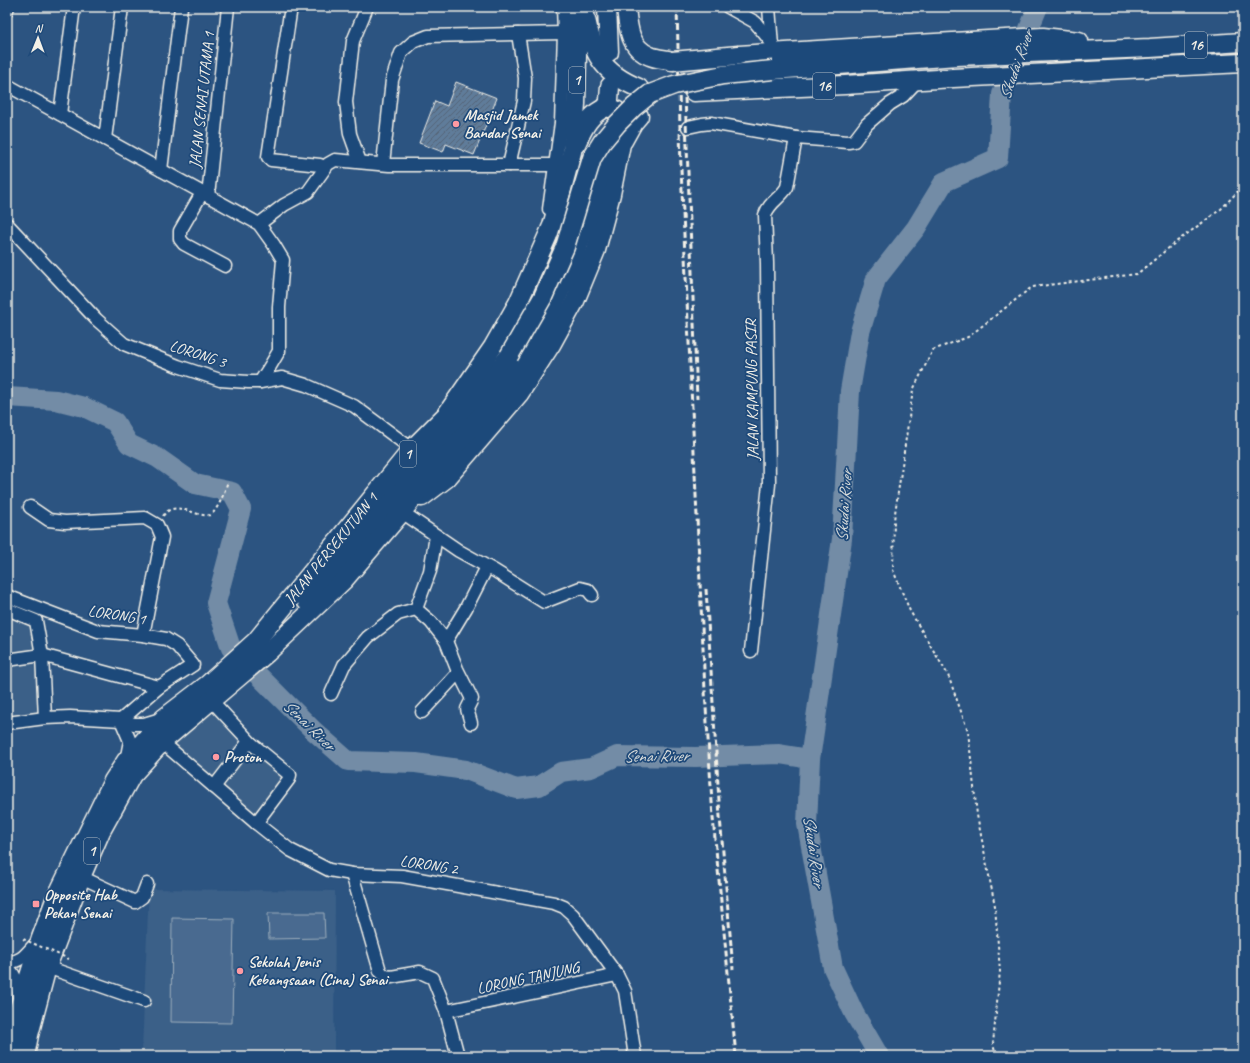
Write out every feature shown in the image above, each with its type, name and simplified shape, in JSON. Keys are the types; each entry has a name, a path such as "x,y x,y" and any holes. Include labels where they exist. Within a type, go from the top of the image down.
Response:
{"highway":[{"name":"JALAN PERSEKUTUAN 1","path":"262,647 412,449 446,415 493,347 518,302 552,226 572,152 576,104 578,7"},
{"path":"584,7 589,36 597,55 608,70 622,82 639,88 694,92"},
{"path":"607,7 608,52"},
{"path":"626,7 631,39 638,48 649,56 672,61 773,55"},
{"name":"16","path":"773,55 1044,45 1150,48 1243,42"},
{"path":"262,647 297,614 509,356 543,297 565,247 592,158 602,142 617,124 650,94 674,85 724,75 773,55"},
{"name":"16","path":"694,92 845,85 1243,62"},
{"path":"614,146 640,116 662,100 694,92"},
{"path":"572,152 583,128 591,117 599,110 607,107 616,110 622,118 614,146"},
{"name":"JALAN PERSEKUTUAN 1","path":"9,1056 14,1025 41,938 55,900 113,781 126,761 164,718 224,679 344,580 402,512 504,387 541,333 574,261 595,195 614,146"},
{"name":"JALAN PERSEKUTUAN 1","path":"25,1056 47,967 80,877 100,831 132,775 162,742 211,700 224,679"}],"street":[{"path":"60,114 74,7"},
{"path":"105,139 122,7"},
{"path":"161,170 181,7"},
{"name":"JALAN SENAI UTAMA 1","path":"205,194 228,7"},
{"path":"291,7 268,157 271,160 320,165 325,167"},
{"path":"360,162 350,134 346,102 353,42 367,7"},
{"path":"540,255 551,196 560,123 564,33 563,7"},
{"path":"728,7 755,22 773,55"},
{"path":"769,7 773,55"},
{"path":"383,164 392,80 401,53 413,42 428,36 564,33"},
{"path":"509,165 524,101 525,78 518,34"},
{"path":"688,127 711,124 796,138 848,142 854,141 867,124 890,104 903,96 918,80"},
{"path":"7,85 259,224 282,260 279,307 279,351 260,382"},
{"name":"JALAN KAMPUNG PASIR","path":"751,651 769,484 767,263 765,215 767,207 784,193 787,187 796,138"},
{"path":"259,224 284,205 308,192 325,167 335,160 383,164 555,165"},
{"path":"205,194 180,231 180,239 184,244 225,266"},
{"name":"LORONG 3","path":"7,224 96,319 124,344 178,366 220,380 260,382 282,378 306,384 354,406 412,449"},
{"path":"30,507 49,520 65,522 145,518 157,525 162,537 143,635"},
{"path":"402,512 459,551 544,602 580,588 588,590 592,595"},
{"path":"416,609 430,571 436,536"},
{"path":"446,641 466,608 487,567"},
{"name":"LORONG 1","path":"7,596 98,631 143,635 166,639 177,646 193,665 159,687"},
{"path":"7,609 36,621 42,655 45,718"},
{"path":"416,609 431,622 446,641 458,673 472,699 467,709 471,723"},
{"path":"331,694 344,665 368,638 398,614 416,609"},
{"path":"7,660 42,655 159,687"},
{"path":"422,712 458,673"},
{"path":"121,720 159,687"},
{"path":"211,700 252,744 290,775 289,779 256,823"},
{"path":"7,723 70,716 121,720 134,724 144,724 164,718"},
{"path":"121,720 130,741 126,761"},
{"name":"LORONG 2","path":"162,742 256,823 290,850 328,870 352,874 402,876 554,902 564,907 573,915 617,975 625,991 636,1056"},
{"path":"214,787 247,744 252,744"},
{"path":"352,874 380,971 385,976 392,977 420,972 433,978 446,1011 458,1056"},
{"path":"80,877 135,902 142,897 147,884"},
{"path":"7,962 20,960 41,938"},
{"path":"7,967 17,981 20,1005"},
{"path":"47,967 144,1002"},
{"name":"LORONG TANJUNG","path":"446,1011 617,975"}],"path":[{"path":"996,1056 993,1044 1000,971 995,906 977,816 968,731 948,675 910,611 893,570 894,520 913,390 933,350 968,337 1032,287 1137,274 1176,242 1222,209 1243,186"},
{"path":"157,525 166,512 170,509 185,510 203,516 211,515 215,511 222,497 228,481"},
{"path":"23,939 69,959"}],"shaded area":[{"path":"7,614 33,624 38,662 41,714 7,718"},
{"path":"215,708 287,775 257,818 171,744"},
{"name":"Sekolah Jenis Kebangsaan (Cina) Senai","path":"149,889 335,891 334,1053 142,1050"},
{"path":"268,913 324,913 325,938 269,939"},
{"path":"172,918 234,919 232,1023 171,1022"}],"building":[{"name":"Masjid Jamek Bandar Senai","path":"456,82 497,98 474,155 446,144 443,152 419,143 435,101 447,106"}],"waterway":[{"name":"Skudai River","path":"879,1056 854,1013 833,968 807,824 810,759 842,539 850,391 860,332 876,279 916,228 944,182 998,158 1002,94 1038,7"},
{"name":"Senai River","path":"7,397 56,400 84,407 115,422 129,444 158,458 195,484 232,492 241,509 216,603 231,648 314,731 348,761 416,763 466,770 516,789 539,786 561,772 591,768 617,756 696,757 779,754 810,759"}],"railway":[{"path":"677,7 681,169 705,691 713,818 736,1056"},
{"path":"684,71 697,399"},
{"path":"706,589 720,817 733,969"}],"place":[{"name":"Masjid Jamek Bandar Senai","path":"456,124"},
{"name":"Proton","path":"216,757"},
{"name":"Opposite Hab Pekan Senai","path":"36,904"},
{"name":"Sekolah Jenis Kebangsaan (Cina) Senai","path":"240,971"}]}
